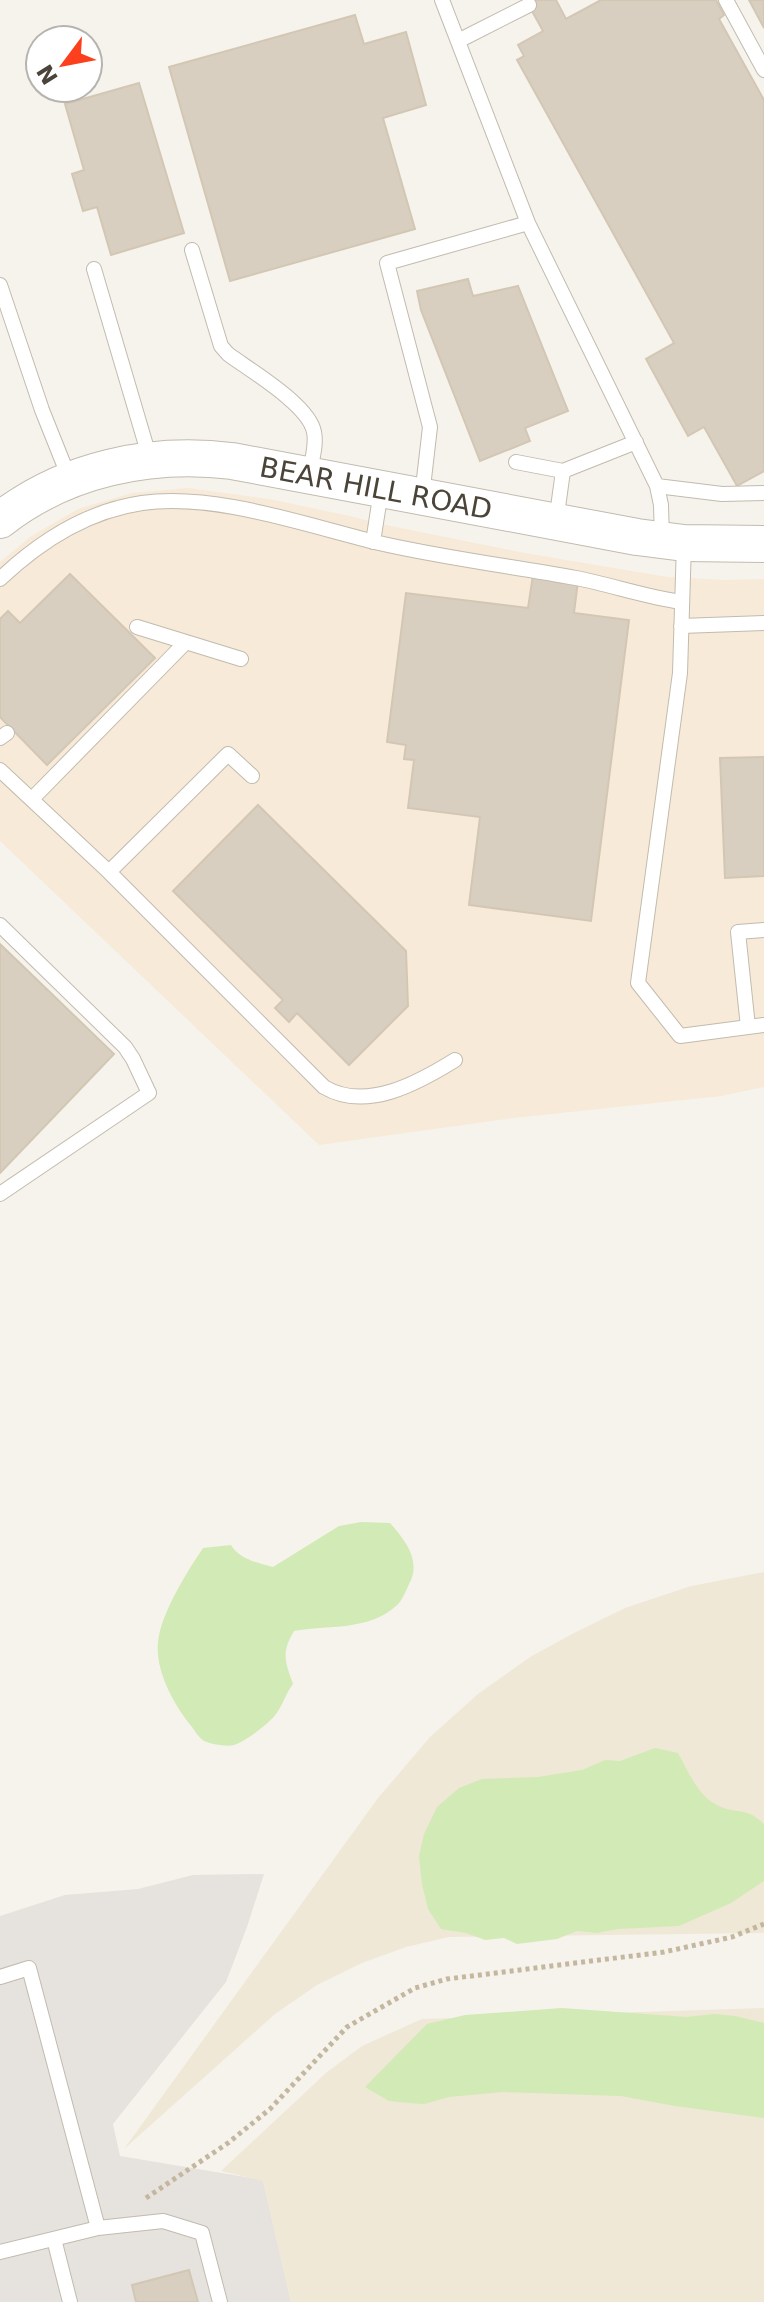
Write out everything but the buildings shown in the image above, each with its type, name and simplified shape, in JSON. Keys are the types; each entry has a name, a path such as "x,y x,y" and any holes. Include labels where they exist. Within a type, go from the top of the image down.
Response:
{"street":[{"name":"BEAR HILL ROAD","path":"0,520 39,494 70,480 120,465 150,459 212,459 673,541 764,544"}],"lane":[{"path":"442,0 528,223 657,486 673,541 682,602 677,700 638,983 680,1036 764,1025"},
{"path":"726,0 764,70"},
{"path":"458,41 529,5"},
{"path":"422,497 430,427 387,263 528,223"},
{"path":"192,250 221,346 299,407 309,419 315,435 309,476"},
{"path":"94,269 150,459"},
{"path":"0,285 42,410 70,480"},
{"path":"516,462 563,471 636,442"},
{"path":"555,522 563,471"},
{"path":"657,486 722,494 764,493"},
{"path":"373,542 381,489"},
{"path":"0,579 45,541 81,521 139,503 165,500 227,506 423,553 598,582 682,602"},
{"path":"681,626 764,623"},
{"path":"137,627 241,659"},
{"path":"32,799 186,642"},
{"path":"109,872 228,754 252,776"},
{"path":"0,770 109,872 324,1087 353,1097 372,1096 428,1076 455,1060"},
{"path":"0,925 125,1047 149,1093 0,1194"},
{"path":"748,1027 738,932 764,930"},
{"path":"0,1977 29,1968 98,2228"},
{"path":"0,2252 98,2228 163,2221 202,2233 220,2302"},
{"path":"54,2239 70,2302"}],"path":[{"path":"98,2228 228,2143 270,2109 347,2027 415,1988 447,1979 664,1952 732,1937 764,1924"}],"shaded area":[{"path":"188,488 269,499 525,553 667,577 764,579 764,1087 721,1096 514,1118 319,1145 0,841 0,562 30,537 78,509 132,493"},
{"path":"764,1572 764,1933 449,1937 406,1947 362,1963 317,1985 275,2014 124,2149 378,1798 430,1737 478,1694 530,1657 574,1633 625,1608 691,1586"},
{"path":"264,1874 226,1982 113,2124 120,2156 263,2180 291,2302 0,2302 0,1916 65,1895 138,1889 193,1875"},
{"path":"764,2008 764,2302 291,2302 263,2181 221,2171 327,2072 362,2046 422,2019"}],"green space":[{"path":"361,1522 390,1523 410,1551 413,1575 400,1601 373,1620 294,1631 287,1645 286,1657 293,1684 275,1715 251,1736 234,1745 202,1740 185,1718 163,1676 158,1642 169,1606 203,1548 231,1545 244,1557 273,1567 339,1526"},
{"path":"655,1748 678,1753 694,1782 710,1801 752,1815 764,1824 764,1881 731,1903 679,1926 597,1933 577,1931 557,1939 517,1944 504,1938 485,1940 441,1929 428,1909 419,1856 424,1834 437,1807 459,1788 482,1779 538,1777 582,1770 605,1760 620,1761"},
{"path":"562,2008 687,2017 714,2014 764,2023 764,2118 621,2096 503,2092 449,2097 424,2104 409,2103 389,2101 365,2087 427,2024 465,2015"}]}
